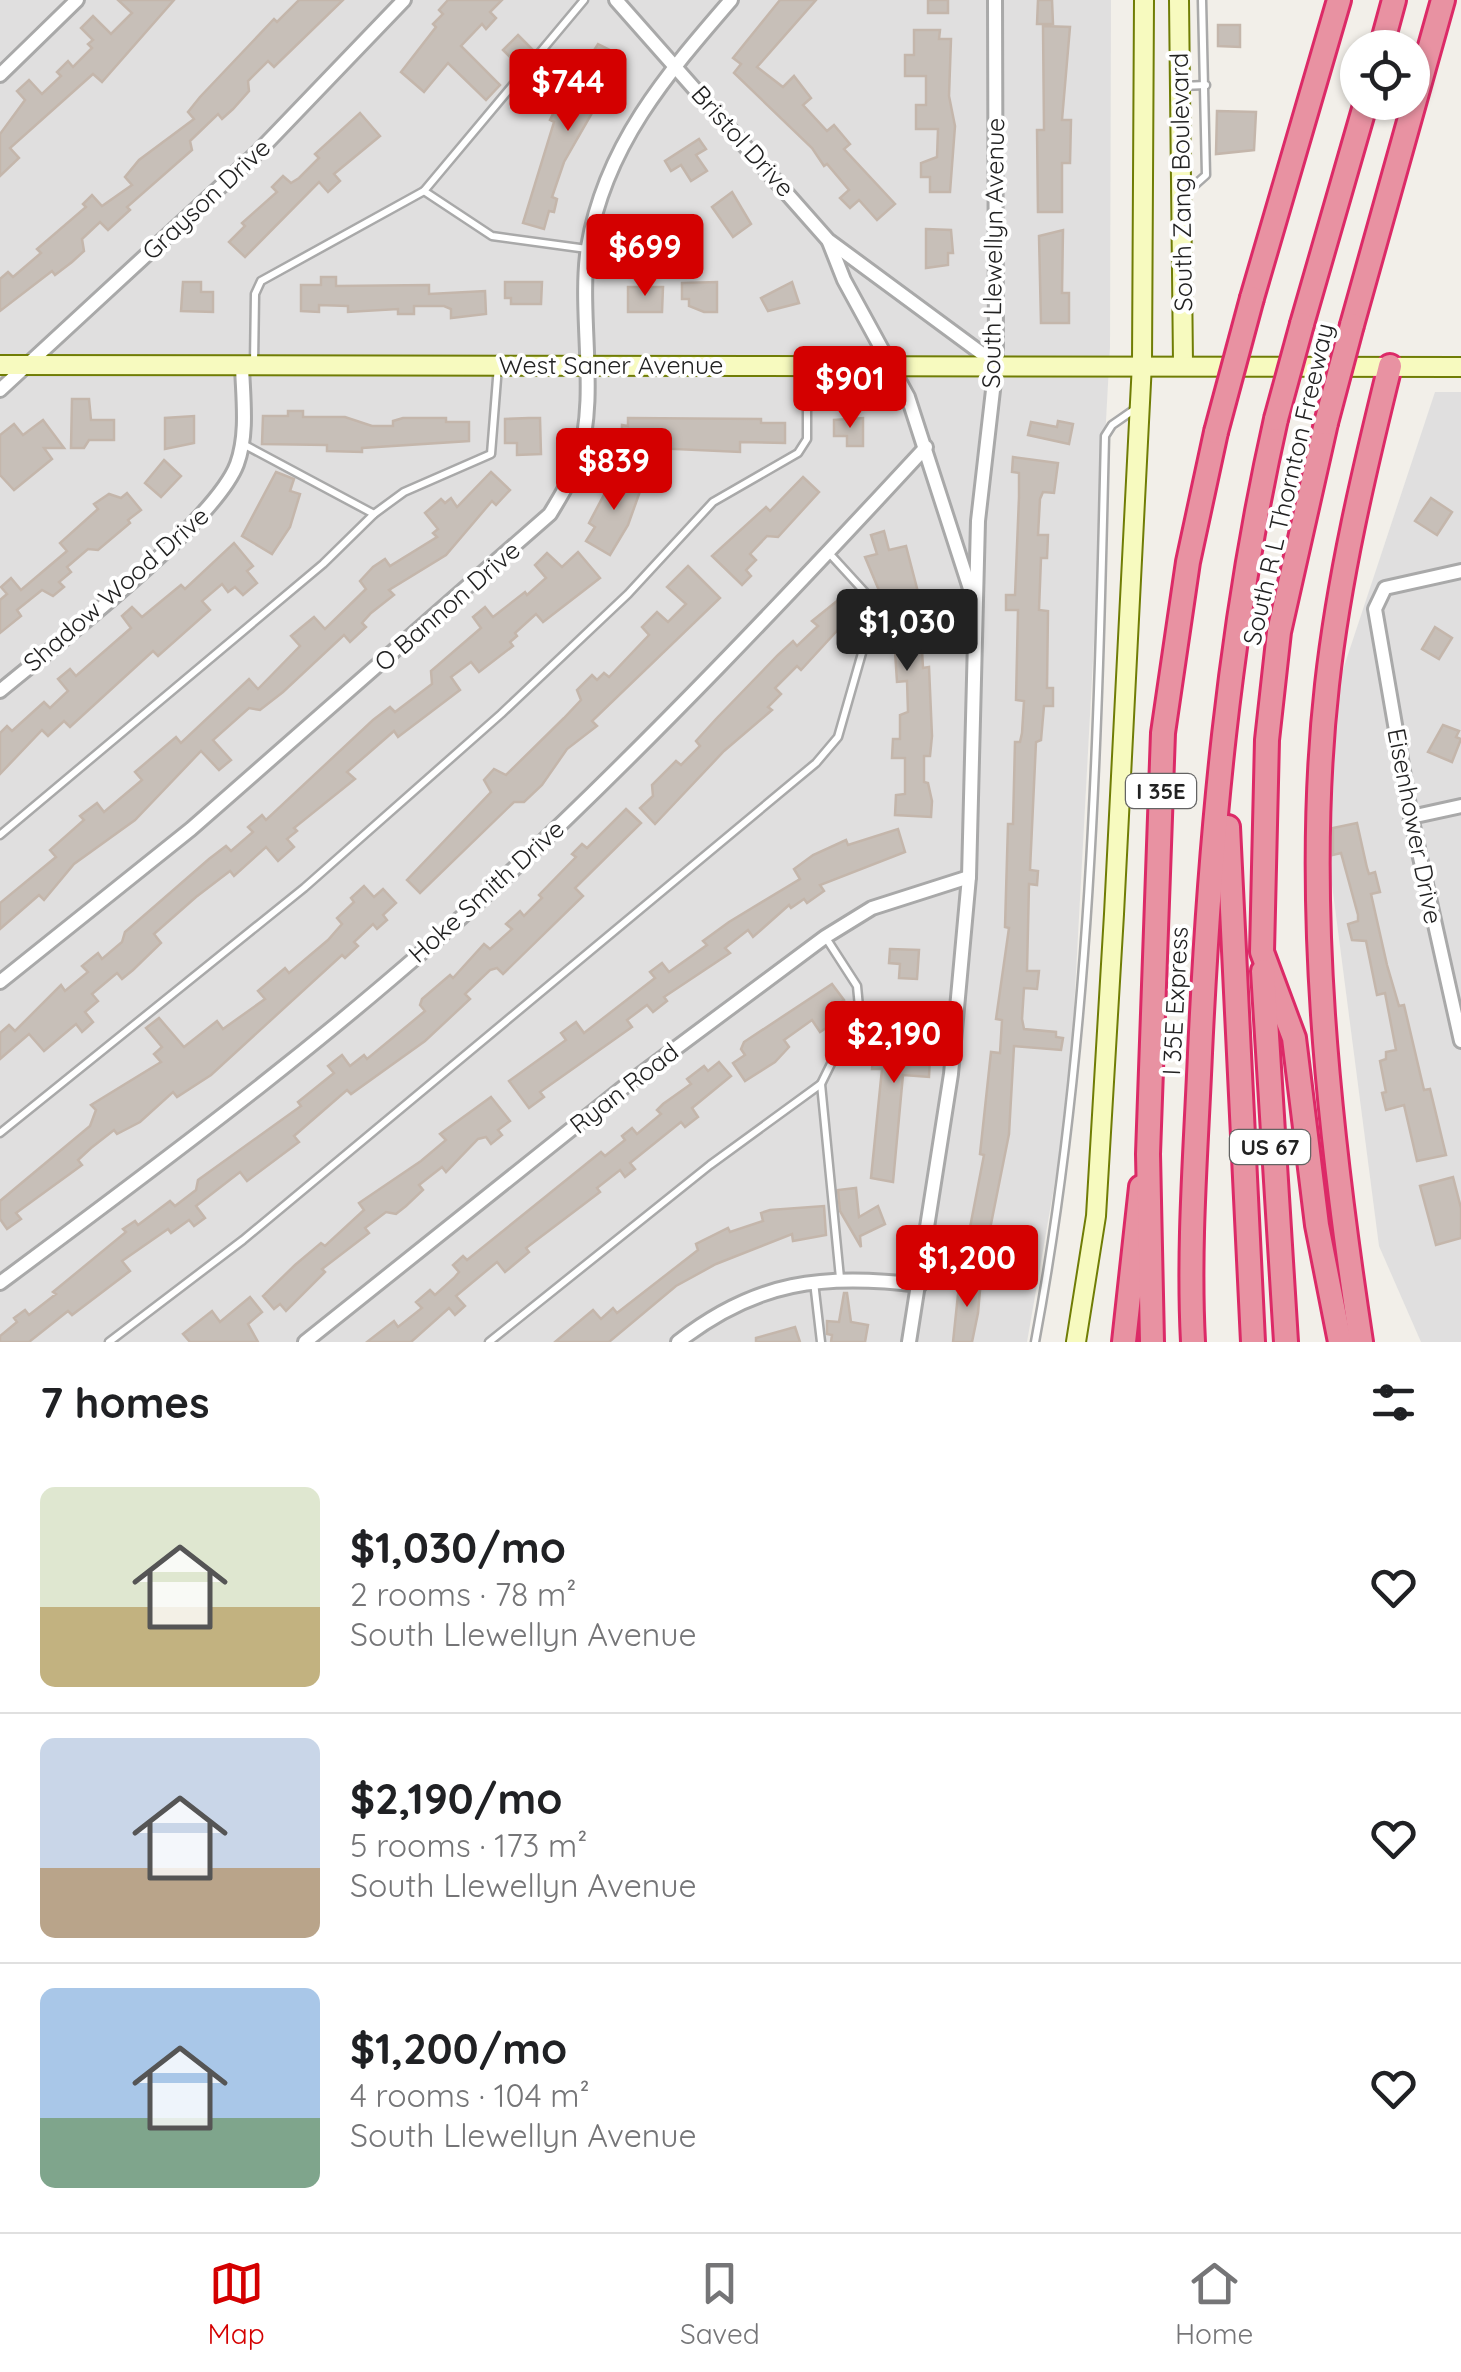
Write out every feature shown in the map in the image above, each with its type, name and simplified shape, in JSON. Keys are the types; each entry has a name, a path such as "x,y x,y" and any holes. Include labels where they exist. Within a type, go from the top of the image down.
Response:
{"highway":[{"name":"I 35E","path":"1152,1342 1148,1154 1163,732 1188,562 1216,432 1339,0"},
{"path":"1386,30 1394,0"},
{"name":"South R L Thornton Freeway","path":"1340,1342 1315,1210 1294,1038 1262,952 1266,756 1279,632 1326,423 1444,0"},
{"name":"I 35E Express","path":"1193,1342 1193,1208 1206,934 1232,663 1250,539 1276,419 1361,120"},
{"path":"1360,1342 1343,1219 1320,946 1320,814 1335,621 1390,366"},
{"name":"I 35E Express","path":"1232,663 1228,906 1253,1342"},
{"name":"US 67","path":"1262,952 1269,1128 1286,1342"},
{"path":"1124,1342 1134,1222 1148,1154"}],"street":[{"path":"0,75 77,0"},
{"name":"Grayson Drive","path":"0,390 259,151 404,0"},
{"name":"Bristol Drive","path":"616,0 828,240 996,364"},
{"name":"O Bannon Drive","path":"0,982 191,829 550,514 579,460 588,249 613,162 640,111 731,0"},
{"name":"South Llewellyn Avenue","path":"909,1342 951,1074 969,877 978,520 996,364 996,0"},
{"name":"South Zang Boulevard","path":"1142,363 1144,0"},
{"name":"South Zang Boulevard","path":"1179,0 1183,363"},
{"path":"1144,88 1180,86"},
{"name":"Bristol Drive","path":"828,240 844,280 892,366 926,447 976,610"},
{"path":"1076,1342 1096,1216 1142,363"},
{"name":"West Saner Avenue","path":"0,365 1461,366"},
{"name":"Shadow Wood Drive","path":"0,690 208,510 236,465 242,443 248,365"},
{"name":"Hoke Smith Drive","path":"0,1283 235,1108 501,882 829,552 926,447"},
{"name":"Eisenhower Drive","path":"1461,571 1385,588 1375,610 1410,817 1461,1040"},
{"path":"1410,817 1461,806"},
{"name":"Ryan Road","path":"305,1342 629,1083 825,937 872,908 969,877"},
{"path":"678,1342 733,1304 767,1290 840,1278 920,1285"}],"lane":[{"path":"248,365 255,294 261,281 424,191 584,0"},
{"path":"1181,195 1206,175 1202,0"},
{"path":"1180,86 1206,85"},
{"path":"424,191 492,236 588,249"},
{"path":"0,835 323,564 374,514 404,492 491,454 498,364"},
{"path":"0,1133 304,888 459,751 628,594 713,502 798,453 806,439 807,366"},
{"path":"1034,1342 1060,1183 1085,946 1106,436 1112,425 1140,405"},
{"path":"242,443 374,514"},
{"path":"109,1342 331,1168 816,762 838,738 874,611 872,600 829,552"},
{"path":"490,1342 710,1165 821,1084 859,1007 856,986 825,937"},
{"path":"821,1084 840,1278"},
{"path":"814,1281 821,1342"}],"shaded area":[{"path":"0,0 1111,0 1110,347 1069,1101 1027,1342 0,1342"},
{"path":"1435,392 1461,392 1461,1342 1421,1342 1379,1246 1315,754"}],"building":[{"path":"118,0 174,0 102,82 93,74 10,148 19,158 0,176 0,134 25,100 17,91 29,80 42,94 61,76 57,72 68,61 73,67 92,48 88,44 93,40 81,28 93,16 111,34 132,13"},
{"path":"299,0 343,0 274,67 268,61 248,81 249,91 233,109 222,119 218,114 190,141 192,150 127,207 130,210 108,230 100,222 82,239 84,251 72,262 55,275 52,271 0,311 0,279 8,272 13,277 41,253 37,249 86,207 83,204 92,195 102,206 132,185 125,177 139,160 194,119 188,112 200,97 274,19 277,22"},
{"path":"448,0 502,0 490,12 496,18 486,29 482,24 461,46 500,85 486,100 448,63 424,92 401,72 436,27 433,24 443,14 439,10"},
{"path":"780,0 816,0 757,67 783,87 794,76 811,98 803,105 827,131 834,125 850,144 844,149 895,204 877,220 859,200 850,208 840,198 849,190 827,164 824,166 812,148 734,73 741,64 733,58"},
{"path":"928,0 948,0 948,13 928,13"},
{"path":"1038,0 1052,0 1053,24 1037,24"},
{"path":"1218,25 1240,25 1240,47 1218,46"},
{"path":"1043,26 1070,27 1062,120 1071,120 1070,163 1062,163 1062,212 1038,212 1037,130 1044,130"},
{"path":"914,30 940,30 939,39 951,39 949,96 955,126 950,192 930,192 930,177 921,177 921,163 937,157 938,129 916,129 916,105 926,105 926,76 905,76 905,55 914,55"},
{"path":"518,35 533,50 518,65 503,50"},
{"path":"598,44 612,51 608,59 614,62 612,78 564,162 552,197 557,199 554,212 549,211 544,229 523,223 554,122 550,120 561,98 571,103 588,81 578,75"},
{"path":"1217,111 1256,112 1254,150 1216,154"},
{"path":"360,113 380,136 334,174 340,181 328,192 319,182 245,257 229,242 245,226 242,223 277,192 272,187 283,176 291,183 299,178 319,158 315,154"},
{"path":"699,139 706,149 696,155 707,171 691,181 681,165 671,171 665,161"},
{"path":"732,192 751,224 733,237 712,207"},
{"path":"926,229 951,230 953,253 948,253 948,265 926,268"},
{"path":"1063,230 1062,293 1069,293 1069,323 1041,323 1039,236"},
{"path":"321,277 336,277 336,286 429,285 429,294 485,291 486,314 451,318 451,309 444,306 414,306 414,314 398,314 398,309 348,312 348,306 319,305 319,312 301,311 301,285 321,285"},
{"path":"183,282 201,282 201,292 213,292 213,312 181,311"},
{"path":"505,282 542,282 541,304 511,304 511,298 505,298"},
{"path":"717,282 717,312 704,312 689,306 689,299 682,299 682,283"},
{"path":"792,282 799,303 768,311 761,298"},
{"path":"628,287 663,287 662,312 628,312"},
{"path":"72,399 89,399 91,420 114,420 114,440 89,440 84,448 71,448"},
{"path":"288,411 303,411 303,417 345,417 372,426 393,426 393,421 403,418 446,418 446,422 469,422 469,441 362,448 362,452 327,451 327,445 262,444 263,416 288,416"},
{"path":"194,416 194,443 165,449 165,418"},
{"path":"540,418 541,454 517,455 517,443 505,443 505,419"},
{"path":"628,418 761,419 761,423 785,423 785,443 740,442 740,452 653,448 653,456 621,454 622,425 628,426"},
{"path":"863,418 863,446 847,446 847,436 834,436 834,420"},
{"path":"43,420 64,448 44,448 52,459 14,490 0,475 0,435 14,424 23,435"},
{"path":"1058,421 1073,424 1069,444 1028,435 1031,422 1057,427"},
{"path":"1013,457 1058,463 1054,493 1043,492 1040,499 1038,535 1048,535 1047,558 1041,558 1039,610 1048,611 1047,688 1053,688 1053,706 1044,706 1041,740 1036,742 1030,870 1038,871 1037,885 1029,884 1027,971 1039,971 1037,989 1024,988 1022,1019 1024,1029 1056,1032 1056,1037 1063,1038 1061,1050 1014,1046 1009,1134 989,1234 996,1236 992,1266 973,1262 975,1245 967,1243 984,1155 980,1154 991,1052 1000,1053 1002,1020 996,1019 1009,928 1005,927 1008,824 1013,824 1015,742 1020,742 1022,733 1024,701 1016,700 1018,610 1006,610 1006,595 1015,595 1019,473 1012,472"},
{"path":"164,460 181,476 161,497 145,483"},
{"path":"276,472 294,479 290,491 300,494 290,527 272,554 242,536"},
{"path":"491,472 510,490 496,505 492,501 446,555 389,590 394,595 371,613 362,623 366,627 350,642 344,635 283,692 260,710 249,708 213,740 231,760 219,770 201,751 135,820 74,864 44,900 39,895 0,929 0,903 56,857 50,850 84,820 80,816 97,803 104,812 142,780 135,772 176,737 181,743 249,679 258,689 300,646 291,636 314,617 325,629 366,589 360,581 373,567 385,559 390,566 437,537 433,533 438,529 425,513 441,499 445,503 451,498 457,507"},
{"path":"616,472 643,483 628,525 610,555 586,541 595,527 589,523"},
{"path":"803,477 819,492 778,537 767,536 750,554 756,560 746,570 751,576 742,585 712,556 766,507 770,511"},
{"path":"127,493 141,510 128,520 130,523 98,550 88,549 67,567 71,572 59,582 64,587 53,596 42,590 17,610 21,616 0,633 0,600 7,594 1,587 11,578 21,590 67,551 60,543 98,509 94,504 109,494 121,498"},
{"path":"1431,498 1452,512 1437,535 1415,521"},
{"path":"884,531 889,550 906,546 919,596 923,668 929,667 932,736 930,756 924,756 924,782 928,783 932,801 931,817 895,815 896,795 905,794 905,758 892,758 893,739 900,739 900,715 908,712 907,681 897,682 895,651 901,657 894,597 883,600 865,557 877,554 871,535"},
{"path":"234,543 253,566 247,571 257,583 243,595 235,587 228,592 222,584 202,601 210,610 158,656 153,651 70,727 64,721 48,736 42,730 0,774 0,733 7,726 12,731 44,702 50,708 68,691 58,679 70,669 76,676 131,628 122,616 132,607 142,617 181,585 185,589"},
{"path":"578,552 600,578 543,622 536,614 515,633 517,636 510,642 513,646 479,672 471,662 451,677 460,690 398,737 394,731 347,772 355,779 294,828 297,831 287,839 294,847 278,861 266,847 234,876 230,871 196,897 154,934 161,943 133,970 122,979 117,973 92,994 98,1001 85,1012 93,1022 82,1032 76,1024 44,1051 29,1034 0,1059 0,1033 9,1025 15,1031 61,985 65,991 88,972 82,966 98,953 102,959 122,942 125,932 209,859 226,846 231,851 253,832 248,827 262,815 266,820 373,720 390,707 395,712 432,684 431,671 481,628 473,617 485,607 493,617 525,592 527,595 546,578 535,565 547,553 562,567"},
{"path":"688,566 720,598 592,721 597,726 567,749 542,785 524,802 514,802 420,893 407,880 491,792 484,780 494,769 506,775 581,700 577,690 592,675 597,680 604,673 609,677 649,635 642,627 657,612 668,622 686,604 667,587"},
{"path":"842,597 855,611 801,670 797,666 775,688 781,694 768,707 772,710 724,751 655,824 640,808 653,796 652,785 676,761 681,765 700,746 696,741 716,719 793,641 797,646 818,626 812,621"},
{"path":"1435,627 1452,638 1439,659 1422,649"},
{"path":"1443,725 1459,731 1456,737 1461,739 1452,762 1428,752"},
{"path":"626,809 641,823 575,888 583,896 503,974 497,968 490,970 465,994 470,999 425,1041 351,1094 347,1090 294,1136 299,1142 247,1181 240,1172 196,1206 205,1218 194,1226 189,1220 171,1233 168,1229 122,1261 130,1271 72,1315 68,1311 29,1342 0,1342 0,1336 17,1322 14,1318 25,1310 29,1315 56,1294 53,1292 126,1232 123,1229 135,1221 138,1225 170,1201 175,1206 196,1190 198,1180 301,1106 298,1102 334,1073 328,1066 342,1055 350,1066 364,1055 367,1059 425,1011 420,1005 422,999 450,975 453,978 484,944 490,949 512,929 506,924 520,911 524,916 542,898 539,895 576,857 572,854 582,844 587,848"},
{"path":"1357,823 1369,874 1375,872 1380,892 1371,894 1387,965 1399,1006 1404,1005 1424,1090 1430,1089 1446,1155 1417,1161 1404,1105 1386,1110 1380,1061 1386,1059 1386,1052 1396,1050 1385,993 1377,995 1366,941 1352,940 1348,924 1358,921 1358,915 1341,853 1333,855 1333,828"},
{"path":"898,829 905,852 820,885 824,891 807,903 804,899 791,908 789,905 753,937 748,930 725,948 730,953 664,997 667,1001 653,1012 647,1005 627,1020 632,1027 540,1092 544,1097 529,1108 509,1081 566,1040 561,1033 576,1022 584,1033 655,978 650,972 662,963 669,972 707,945 703,941 729,922 800,879 794,869 813,855 846,840 848,845"},
{"path":"364,886 374,897 383,889 396,903 383,915 387,920 377,929 373,924 354,942 358,946 345,958 342,955 211,1075 177,1097 173,1092 140,1122 117,1134 114,1130 91,1148 78,1160 82,1165 16,1213 21,1219 7,1229 0,1219 0,1201 90,1126 96,1110 91,1105 161,1062 154,1054 162,1047 146,1028 159,1018 184,1047 217,1021 223,1029 265,999 258,991 285,968 289,973 328,940 342,924 337,918"},
{"path":"890,949 919,950 917,979 899,978 900,964 889,963"},
{"path":"832,984 844,1000 833,1008 840,1019 820,1032 812,1020 784,1040 789,1047 775,1062 745,1081 733,1063 745,1055 741,1049 744,1042"},
{"path":"888,1003 910,1005 909,1013 916,1014 909,1056 930,1058 929,1077 903,1075 893,1182 871,1178 882,1069 872,1069 873,1055 883,1056"},
{"path":"719,1062 731,1076 692,1108 698,1117 685,1127 681,1122 630,1163 635,1169 625,1177 620,1170 597,1188 600,1192 526,1248 529,1252 505,1272 497,1262 456,1296 465,1306 455,1315 449,1308 411,1342 367,1342 394,1321 398,1327 422,1308 416,1302 430,1290 435,1295 454,1278 459,1272 453,1265 463,1256 467,1260 601,1152 605,1156 625,1140 622,1136 632,1128 637,1134 661,1114 657,1110 663,1104 691,1084 687,1079 704,1066 708,1071"},
{"path":"491,1097 510,1121 498,1130 502,1135 491,1144 486,1137 478,1139 446,1172 442,1167 419,1185 423,1190 396,1214 386,1212 365,1228 369,1233 322,1269 325,1272 286,1311 280,1304 274,1309 263,1296 364,1210 359,1203 421,1161 446,1140 440,1134"},
{"path":"1453,1177 1461,1208 1461,1238 1436,1245 1420,1186"},
{"path":"856,1188 859,1217 878,1206 885,1224 860,1236 861,1247 840,1211 838,1190"},
{"path":"824,1206 826,1235 793,1241 792,1234 716,1264 676,1286 609,1342 555,1342 593,1310 601,1319 613,1308 617,1313 698,1250 696,1244 728,1228 730,1232 763,1221 761,1213 770,1210"},
{"path":"965,1277 981,1279 978,1313 972,1342 953,1342 959,1285 964,1286"},
{"path":"844,1293 851,1322 868,1325 865,1342 831,1342 832,1335 827,1334 827,1321 839,1322"},
{"path":"250,1297 262,1312 248,1324 258,1342 190,1342 183,1334 212,1311 220,1322"},
{"path":"795,1327 800,1342 756,1342 756,1338"}]}
